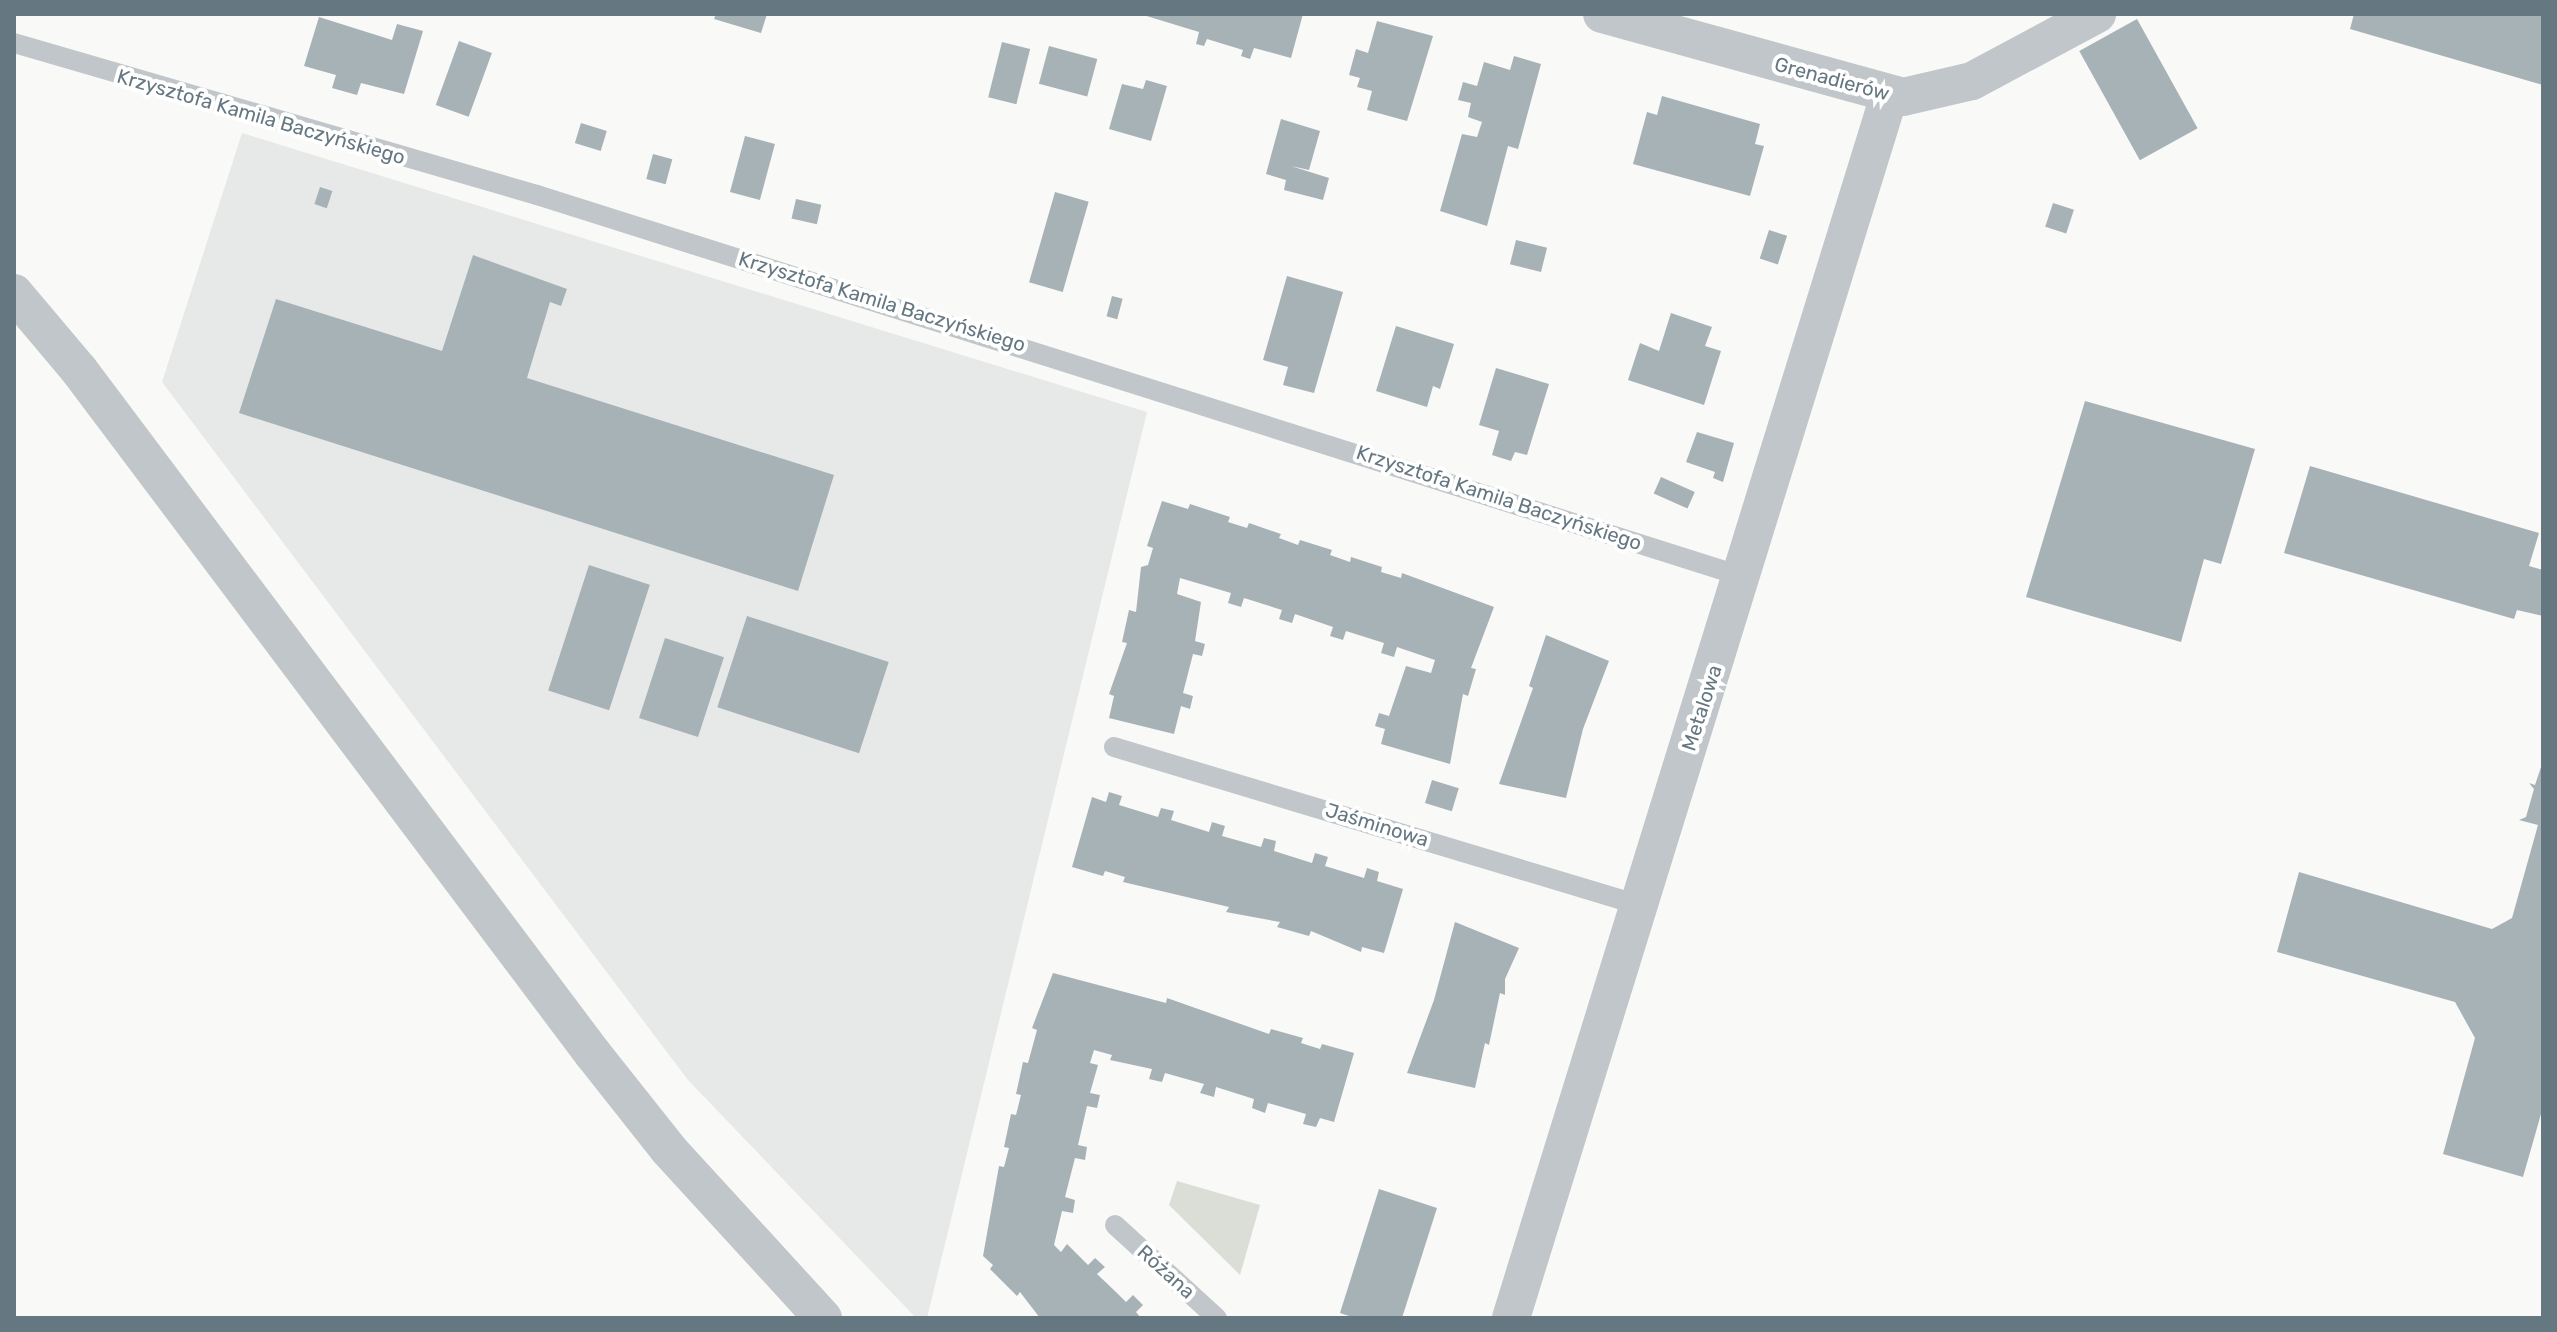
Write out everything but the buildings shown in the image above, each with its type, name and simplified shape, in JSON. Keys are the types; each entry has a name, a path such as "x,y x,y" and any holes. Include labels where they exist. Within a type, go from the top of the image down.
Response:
{"street":[{"name":"Grenadierów","path":"1602,14 1889,96 1951,89 2097,14"},
{"name":"Metalowa","path":"1511,1318 1744,577 1889,96"},
{"path":"14,293 79,370 593,1054 679,1161 823,1318"}],"lane":[{"name":"Krzysztofa Kamila Baczyńskiego","path":"14,43 552,199 1744,577"},
{"name":"Jaśminowa","path":"1114,747 1639,905"},
{"name":"Różana","path":"1115,1225 1217,1318"}],"shaded area":[{"path":"242,133 1147,412 927,1318 916,1318 688,1080 162,382"},
{"path":"1177,1181 1260,1205 1240,1275 1169,1205"}]}
